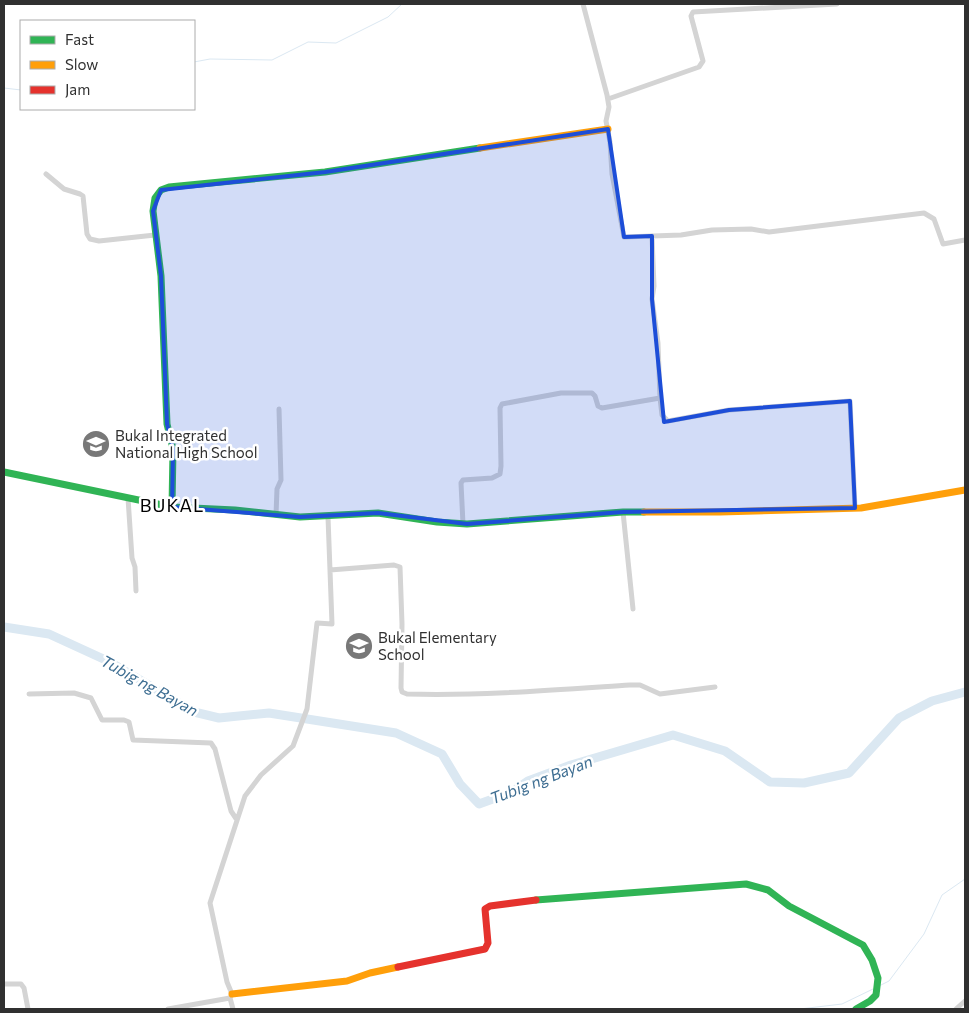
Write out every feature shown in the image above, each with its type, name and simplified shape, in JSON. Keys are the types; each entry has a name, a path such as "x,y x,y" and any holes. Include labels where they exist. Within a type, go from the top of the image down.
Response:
{"street":[{"path":"582,4 608,99 609,107 606,121 610,142 612,174 624,237 681,235 712,230 769,232 924,213 934,220 943,244 965,240"},
{"path":"608,99 699,67 703,61 691,16 693,12 784,5 837,4"},
{"path":"172,506 173,449 168,424 161,276 153,211 155,198 161,190 169,186 192,186 324,172 608,129"},
{"path":"46,174 64,189 83,196 87,234 90,239 98,241 155,235"},
{"path":"652,236 654,286 652,299 658,343 662,415 668,421 729,410 850,401 855,508"},
{"path":"463,524 462,480 492,478 500,474 500,408 502,404 561,394 592,393 598,406 602,408 660,398"},
{"path":"276,515 277,489 281,480 279,409"},
{"path":"4,472 172,506 300,517 378,513 463,524 623,512 720,512 855,508 880,506 965,490"},
{"path":"128,498 136,591"},
{"path":"623,512 633,610"},
{"path":"233,1009 210,902 245,796 261,776 293,746 307,709 317,623 332,624 328,517"},
{"path":"330,570 394,564 400,567 402,624 401,688 402,692 406,694 450,695 535,692 630,685 640,686 660,694 715,687"},
{"path":"29,694 74,693 91,698 102,720 124,720 129,722 133,740 210,743 215,749 231,811 237,820"},
{"path":"168,1009 231,996 347,981 380,971 485,949 488,943 485,909 490,906 564,897 746,884 768,890 789,906 864,945 872,960 878,978 876,994 870,1001 856,1009"},
{"path":"4,984 21,984 24,988 28,1009"},
{"path":"956,1009 965,1001"}],"highlighted area":[{"path":"608,129 624,237 652,236 652,299 664,422 729,410 850,401 855,508 623,512 467,524 378,513 300,517 172,507 173,449 167,424 161,276 153,211 161,190 325,172"}],"waterway":[{"path":"195,62 210,59 272,60 308,42 336,43 388,17 402,4"},
{"path":"4,88 20,90"},
{"name":"Tubig ng Bayan","path":"4,627 49,634 110,662 194,712 219,718 269,713 396,733 442,754 460,784 479,804 512,792 528,781 571,765 673,735 725,751 770,782 804,783 849,773 899,718 932,701 965,692"},
{"path":"879,986 889,981 924,934 942,895 965,879"},
{"path":"800,1009 842,1004 873,989"}],"traffic: fast":[{"path":"172,507 173,449 167,424 161,276 153,211 155,198 161,190 169,187 325,172 480,148"},
{"path":"4,472 172,507 235,510 300,517 378,513 437,522 467,524 644,512"},
{"path":"536,900 746,884 768,890 789,906 863,945 872,960 878,978 876,995 856,1009"}],"traffic: slow":[{"path":"480,148 608,129"},
{"path":"644,512 861,508 965,490"},
{"path":"232,994 347,981 370,973 398,967"}],"traffic: jam":[{"path":"398,967 485,949 488,943 485,909 490,906 536,900"}],"place":[{"name":"Bukal Integrated National High School","path":"96,444"},
{"name":"Bukal Elementary School","path":"359,646"}],"district":[{"name":"BUKAL","path":"172,505"}]}
